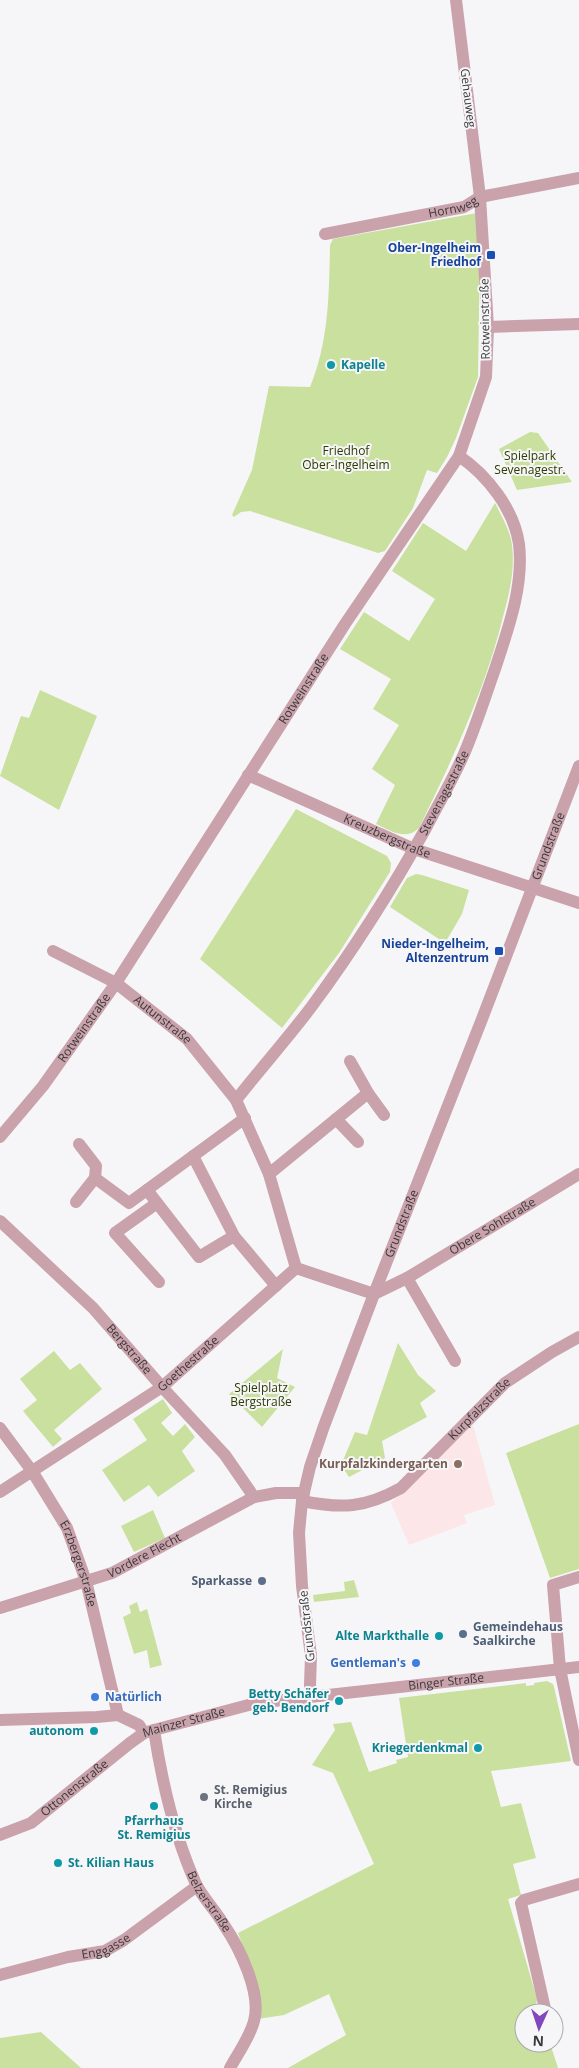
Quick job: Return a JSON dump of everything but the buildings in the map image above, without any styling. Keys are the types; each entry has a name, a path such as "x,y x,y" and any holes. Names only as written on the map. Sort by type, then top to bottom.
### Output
{"street":[{"name":"Gehauweg","path":"456,0 480,197"},
{"name":"Hornweg","path":"325,234 464,207 480,197 579,178"},
{"name":"Rotweinstraße","path":"0,1137 43,1086 116,983 345,624 458,456 486,377 488,327 480,197"},
{"path":"488,327 579,324"},
{"name":"Stevenagestraße","path":"236,1100 316,1000 366,929 414,849 464,755 502,646 518,588 520,566 519,543 504,503 486,481 458,456"},
{"name":"Grundstraße","path":"312,1696 310,1685 311,1656 302,1586 299,1533 303,1497 324,1426 579,766"},
{"name":"Kreuzbergstraße","path":"248,775 414,849 579,903"},
{"name":"Autunstraße","path":"54,951 116,983 187,1039 236,1100 269,1174 296,1268"},
{"path":"350,1061 368,1093 384,1115"},
{"path":"269,1174 368,1093"},
{"path":"95,1178 129,1203 244,1118"},
{"path":"336,1119 358,1142"},
{"path":"76,1202 95,1178 96,1166 79,1144"},
{"path":"193,1156 234,1236 276,1286"},
{"name":"Obere Sohlstraße","path":"374,1294 407,1278 579,1174"},
{"path":"147,1190 199,1257 234,1236"},
{"path":"157,1203 116,1233 159,1282"},
{"name":"Bergstraße","path":"0,1221 93,1308 225,1455 254,1497"},
{"path":"296,1268 374,1294"},
{"name":"Goethestraße","path":"0,1492 162,1387 296,1268"},
{"path":"407,1278 455,1361"},
{"name":"Kurpfalzstraße","path":"303,1497 336,1507 349,1506 383,1498 401,1488 505,1383 552,1352 579,1337"},
{"name":"Erzbergerstraße","path":"0,1428 32,1471 67,1528 86,1581 118,1715"},
{"path":"254,1497 276,1493 303,1497"},
{"name":"Vordere Flecht","path":"0,1608 112,1573 134,1563 254,1497"},
{"path":"579,1577 553,1585 560,1669 579,1760"},
{"name":"Binger Straße","path":"312,1696 579,1667"},
{"name":"Mainzer Straße","path":"118,1715 149,1731 256,1702 312,1696"},
{"path":"0,1720 118,1715"},
{"name":"Ottonenstraße","path":"0,1835 31,1823 149,1731"},
{"name":"Belzerstraße","path":"149,1731 176,1830 197,1886 226,1926 249,1974 254,1992 254,2020 230,2068"},
{"path":"544,2003 521,1903 524,1900 579,1884"},
{"name":"Enggasse","path":"0,1975 68,1957 105,1951 124,1940 197,1886"}],"shaded area":[{"name":"Kurpfalzkindergarten","path":"473,1425 495,1505 464,1515 467,1523 409,1545 391,1503"}],"green space":[{"name":"Friedhof Ober-Ingelheim","path":"477,213 480,249 478,377 456,438 447,457 437,473 427,470 413,508 385,551 378,553 250,511 241,512 234,517 232,515 252,470 269,386 310,387 321,352 327,317 330,245 333,239"},
{"name":"Spielpark Sevenagestr.","path":"530,432 538,433 572,482 517,490 499,449"},
{"path":"495,503 509,534 513,554 510,588 497,641 468,722 419,828 408,834 398,834 376,824 395,785 372,769 399,725 373,709 391,679 340,649 364,612 409,641 435,599 392,571 423,523 466,551"},
{"path":"40,690 97,716 59,810 0,776 21,716 29,718"},
{"path":"296,809 387,856 391,863 390,872 339,953 282,1028 200,959"},
{"path":"416,874 469,890 462,914 445,943 390,907 407,878"},
{"path":"398,1343 418,1375 436,1391 420,1403 427,1417 382,1441 385,1458 349,1477 341,1465 355,1432 367,1435"},
{"name":"Spielplatz Bergstraße","path":"283,1349 277,1378 295,1387 262,1427 229,1394"},
{"path":"54,1351 70,1370 80,1363 102,1389 54,1430 62,1439 53,1447 23,1411 37,1400 20,1379"},
{"path":"163,1399 172,1413 161,1423 173,1436 185,1424 195,1437 182,1451 195,1471 158,1497 149,1485 124,1502 102,1470 147,1440 133,1419"},
{"path":"579,1424 579,1569 550,1578 506,1453"},
{"path":"153,1510 165,1538 134,1552 121,1526"},
{"path":"354,1580 359,1597 314,1602 313,1595 345,1591 344,1582"},
{"path":"137,1602 140,1612 147,1609 162,1665 150,1668 147,1650 134,1654 123,1617 131,1613 129,1606"},
{"path":"547,1681 553,1684 571,1761 491,1771 501,1807 521,1803 536,1858 513,1864 521,1895 508,1899 537,1999 536,2003 514,2003 514,2053 553,2053 558,2068 288,2068 346,2035 329,1994 284,2015 258,2019 256,1982 238,1933 374,1864 333,1773 312,1765 335,1730 333,1724 351,1722 369,1772 397,1763 396,1760 408,1757 399,1698 526,1683 526,1686 534,1685 534,1683"},
{"path":"41,2032 81,2068 0,2068 0,2038"}],"place":[{"name":"Ober-Ingelheim Friedhof","path":"491,255"},
{"name":"Kapelle","path":"331,365"},
{"name":"Nieder-Ingelheim, Altenzentrum","path":"499,951"},
{"name":"Kurpfalzkindergarten","path":"458,1464"},
{"name":"Sparkasse","path":"262,1581"},
{"name":"Gemeindehaus Saalkirche","path":"463,1634"},
{"name":"Alte Markthalle","path":"439,1636"},
{"name":"Gentleman's","path":"416,1663"},
{"name":"Natürlich","path":"95,1697"},
{"name":"Betty Schäfer geb. Bendorf","path":"339,1701"},
{"name":"autonom","path":"94,1731"},
{"name":"Kriegerdenkmal","path":"478,1748"},
{"name":"St. Remigius Kirche","path":"204,1797"},
{"name":"Pfarrhaus St. Remigius","path":"154,1806"},
{"name":"St. Kilian Haus","path":"58,1863"}]}
